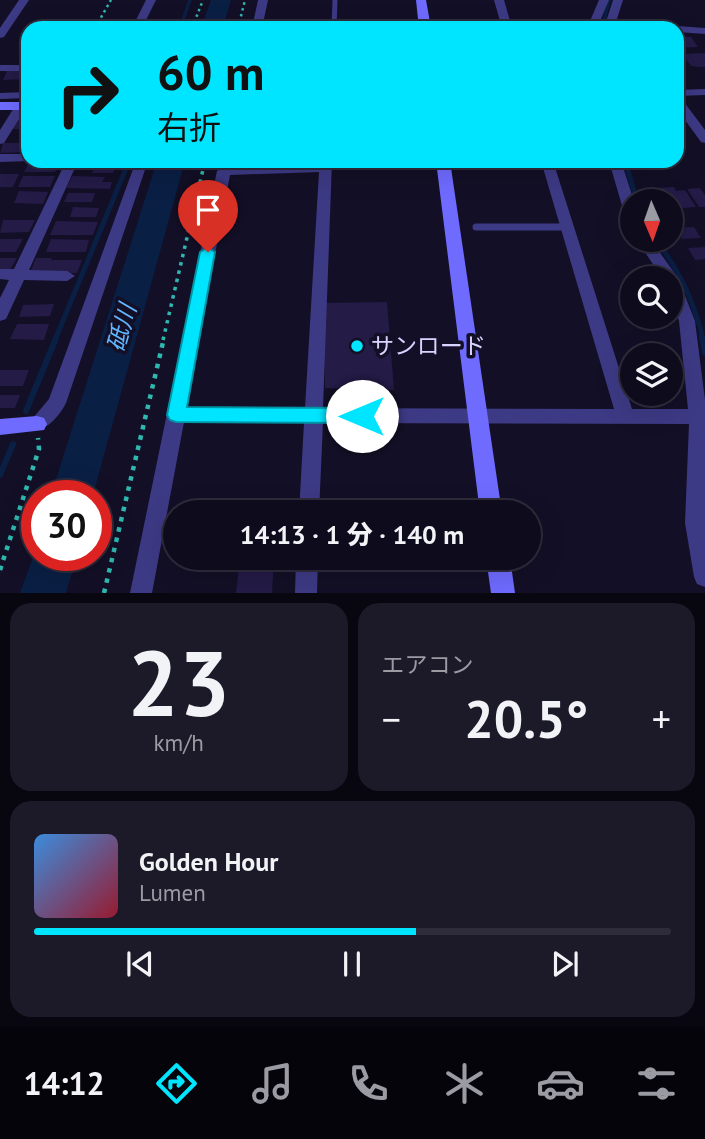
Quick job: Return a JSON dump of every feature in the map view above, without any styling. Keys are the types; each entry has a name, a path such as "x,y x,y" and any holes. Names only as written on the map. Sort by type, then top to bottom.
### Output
{"street":[{"path":"0,35 24,0"},
{"path":"141,21 151,0"},
{"path":"259,21 264,0"},
{"path":"421,0 424,21"},
{"path":"499,0 505,21"},
{"path":"595,21 604,0"},
{"path":"611,21 618,0"},
{"path":"684,30 705,32"},
{"path":"0,68 21,68"},
{"path":"684,93 705,92"},
{"path":"0,96 21,101"},
{"path":"0,106 21,103"},
{"path":"0,141 21,110"},
{"path":"684,110 705,139"},
{"path":"0,158 21,158"},
{"path":"0,315 69,168"},
{"path":"0,427 37,424 57,404 140,168"},
{"path":"145,592 224,170 265,168"},
{"path":"310,500 326,168"},
{"path":"444,168 489,500"},
{"path":"549,168 625,417"},
{"path":"617,168 624,189"},
{"path":"0,274 67,276"},
{"path":"683,311 687,321 698,417 695,523 705,577"},
{"path":"176,415 698,417"},
{"path":"306,593 307,570"},
{"path":"500,570 503,593"}],"lane":[{"path":"334,21 335,0"},
{"path":"476,227 567,227"}],"path":[{"path":"99,21 111,0"},
{"path":"195,21 203,0"},
{"path":"240,21 245,0"},
{"path":"104,593 203,168"},
{"path":"0,570 39,449 37,424"}],"building":[{"path":"684,36 691,37 698,47 684,48"},
{"path":"705,53 705,67 691,66 684,54"},
{"path":"7,71 21,71 21,79 3,80"},
{"path":"19,117 21,117 21,129 12,129"},
{"path":"3,143 21,143 21,152 0,153"},
{"path":"26,168 57,168 55,172 24,172"},
{"path":"94,168 115,168 113,173 92,173"},
{"path":"0,174 19,174 13,187 0,187"},
{"path":"23,176 55,176 50,187 18,187"},
{"path":"72,176 105,177 102,182 112,182 110,189 66,188"},
{"path":"700,188 705,195 705,207 699,207 687,189"},
{"path":"683,190 685,190 696,207 683,208"},
{"path":"19,191 48,192 43,204 14,203"},
{"path":"68,193 95,193 92,202 64,202"},
{"path":"73,207 99,208 96,217 70,217"},
{"path":"3,220 35,220 29,232 0,233"},
{"path":"56,221 98,222 93,235 50,235"},
{"path":"694,227 701,238 683,239 683,228"},
{"path":"0,239 23,239 16,252 0,252"},
{"path":"51,239 89,240 86,252 46,252"},
{"path":"705,247 705,259 695,260 688,248"},
{"path":"0,258 17,258 10,270 0,270"},
{"path":"36,258 82,260 77,273 41,273 31,270"},
{"name":"サンロード","path":"387,302 394,390 325,388 324,303"},
{"path":"54,304 50,316 19,317 23,305"},
{"path":"17,324 49,324 44,340 10,339"},
{"path":"0,370 29,370 23,386 0,386"},
{"path":"0,395 20,395 15,408 0,408"},
{"path":"239,570 273,570 272,593 236,593"}],"waterway":[{"path":"182,21 190,0"},
{"name":"砥川","path":"214,21 221,0"},
{"path":"604,21 609,0"},
{"path":"55,340 126,168"},
{"name":"砥川","path":"76,480 169,168"},
{"path":"627,168 633,189"},
{"path":"664,252 685,287 703,340"},
{"path":"26,411 56,338"},
{"path":"702,338 705,353"},
{"path":"0,475 13,444"},
{"name":"砥川","path":"43,593 50,571"}],"place":[{"name":"サンロード","path":"357,346"}],"route":[{"path":"208,252 176,415 362,416"}]}
